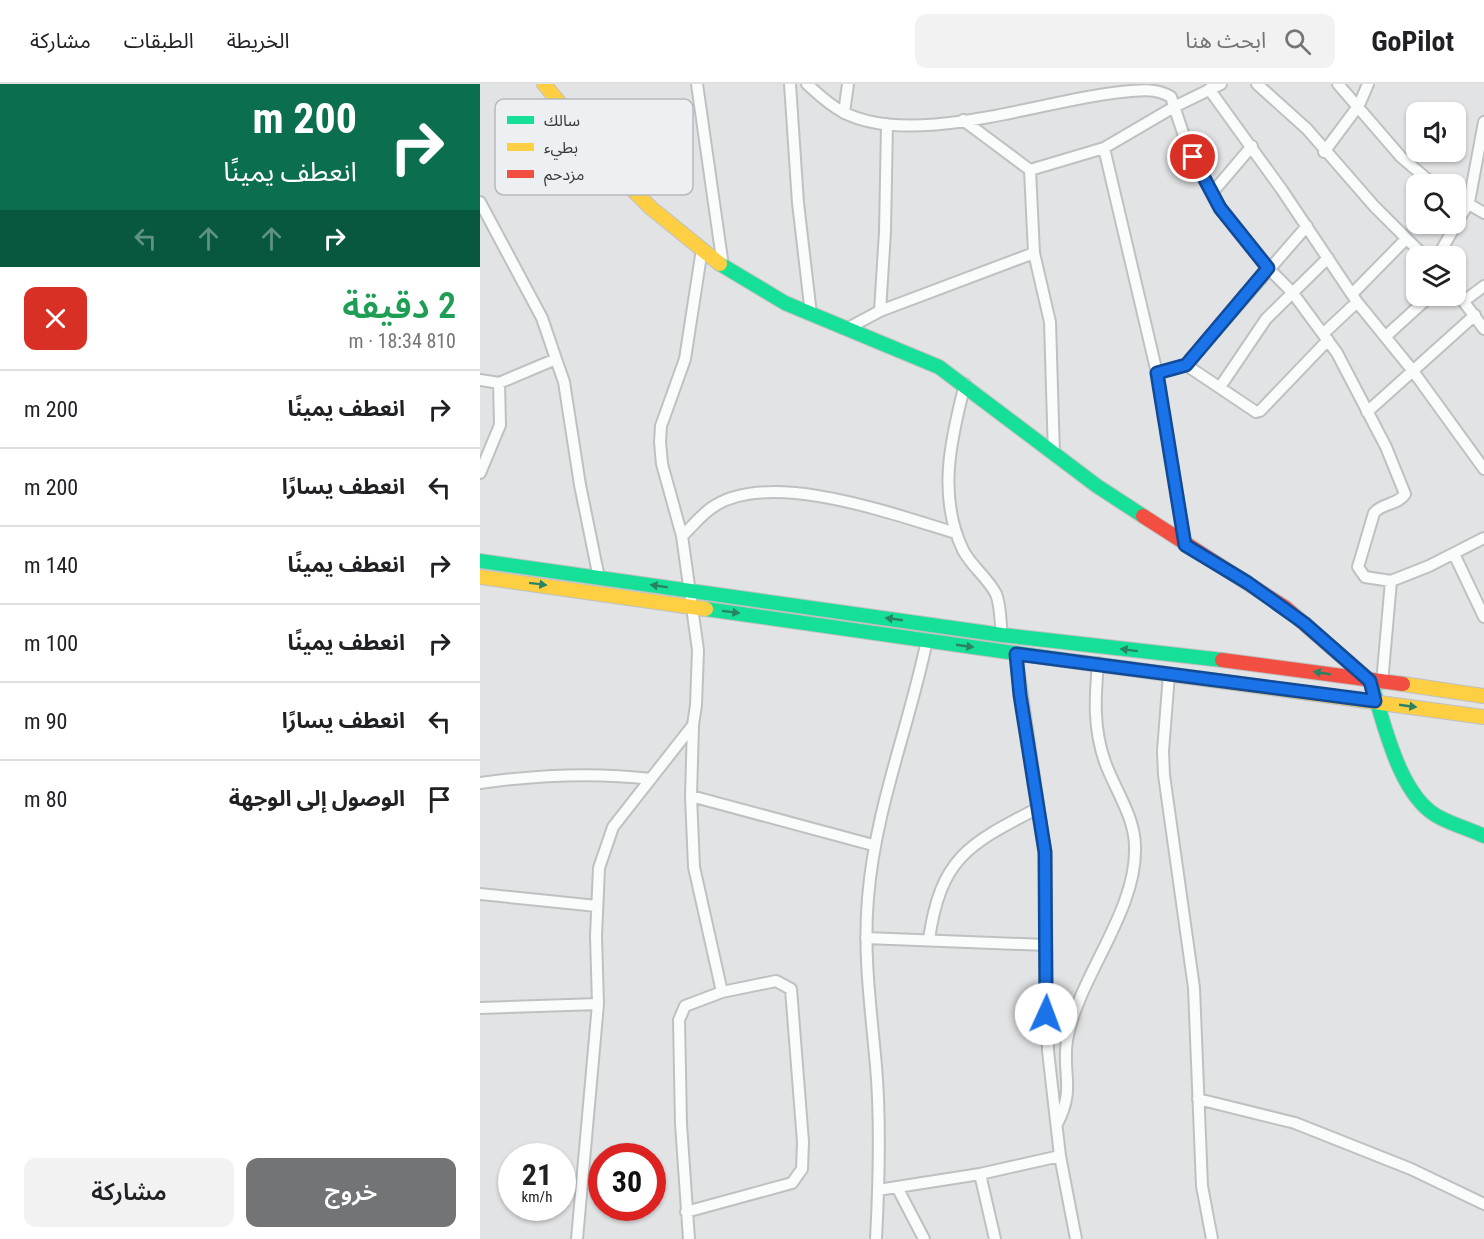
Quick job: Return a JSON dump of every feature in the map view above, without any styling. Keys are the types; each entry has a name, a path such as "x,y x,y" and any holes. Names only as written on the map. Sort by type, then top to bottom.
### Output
{"street":[{"path":"544,84 556,99"},
{"path":"697,84 723,266"},
{"path":"790,84 810,314"},
{"path":"807,84 844,113 866,121 911,125 963,120 1134,87 1164,92 1171,97 1187,145 1212,193 1232,224 1268,268 1292,292 1326,336 1386,447 1405,494 1400,500 1378,508 1374,513 1358,567 1365,577 1390,581 1454,554 1484,538"},
{"path":"844,113 848,84"},
{"path":"1030,170 1104,148 1174,107 1221,84"},
{"path":"1257,84 1288,109 1324,152 1412,246"},
{"path":"1338,84 1359,105 1401,157 1421,174"},
{"path":"1324,152 1359,105 1368,84"},
{"path":"1209,89 1252,146 1355,298 1413,371 1484,469"},
{"path":"963,120 1030,170"},
{"path":"1444,246 1469,202 1484,122"},
{"path":"880,311 885,232 887,123"},
{"path":"1212,193 1252,146"},
{"path":"1104,148 1157,373 1185,545"},
{"path":"1030,170 1034,253 1050,322 1054,455"},
{"path":"638,195 723,266 785,303 850,327 929,362 965,384 1054,455 1185,545 1286,608 1376,682"},
{"path":"1466,201 1484,213"},
{"path":"480,202 542,318 564,382 580,485 599,578"},
{"path":"1157,373 1186,365 1268,268 1307,226"},
{"path":"1186,365 1220,387 1250,411 1260,411 1326,336 1405,240"},
{"path":"702,249 685,359 661,426 660,442 662,464 682,537 698,650 691,796 698,891 722,992"},
{"path":"850,327 880,311 1034,253"},
{"path":"1220,387 1266,319 1328,258"},
{"path":"1466,300 1484,286"},
{"path":"1466,304 1484,329"},
{"path":"1386,336 1420,306"},
{"path":"1367,412 1474,315"},
{"path":"480,380 499,383 556,358"},
{"path":"480,473 500,425 499,383"},
{"path":"965,384 948,456 950,502 956,533 970,562 995,592 1002,635"},
{"path":"682,537 715,506 743,495 765,492 837,499 956,533"},
{"path":"1454,554 1484,617"},
{"path":"480,561 1002,635 1290,668 1484,696"},
{"path":"480,577 586,590 1016,654 1101,663 1484,717"},
{"path":"1390,581 1375,701 1394,756 1409,786 1435,815 1484,836"},
{"path":"876,1239 878,1110 868,1006 866,938 873,845 915,698 927,640"},
{"path":"1056,1124 1068,1096 1068,1035 1084,990 1124,901 1134,867 1135,846 1131,822 1105,763 1096,731 1094,712 1101,663 1106,647"},
{"path":"1016,654 1046,861 1046,1014 1060,1156 1076,1239"},
{"path":"1169,674 1163,751 1164,775 1194,988 1202,1186 1212,1239"},
{"path":"577,1239 598,1004 599,868 613,827 693,725"},
{"path":"480,783 559,775 599,774 651,779"},
{"path":"691,796 873,845"},
{"path":"929,939 938,891 965,853 989,833 1038,808"},
{"path":"480,894 597,906"},
{"path":"866,938 1046,945"},
{"path":"686,1212 792,1183 802,1169 802,1130 790,989 776,981 722,992 685,1006 679,1020 686,1212 688,1239"},
{"path":"480,1008 598,1004"},
{"path":"1198,1099 1295,1123 1411,1169 1484,1204"},
{"path":"878,1190 898,1189 980,1174 1060,1156"},
{"path":"980,1174 995,1239"},
{"path":"898,1189 924,1239"}],"traffic: fast":[{"path":"720,264 785,303 939,367 1097,486 1143,516"},
{"path":"480,561 1002,635 1222,660"},
{"path":"706,609 1064,660"},
{"path":"1373,689 1396,759 1413,793 1437,816 1484,836"}],"traffic: slow":[{"path":"544,84 556,99"},
{"path":"638,195 720,264"},
{"path":"480,577 706,609"},
{"path":"1064,660 1484,717"},
{"path":"1403,684 1484,696"}],"traffic: jam":[{"path":"1143,516 1286,608 1370,681 1373,689"},
{"path":"1222,660 1403,684"}],"route":[{"path":"1046,1014 1047,879 1045,852 1020,695 1016,654 1375,701 1370,681 1286,608 1185,545 1157,373 1186,365 1268,268 1220,208 1193,157"}]}
